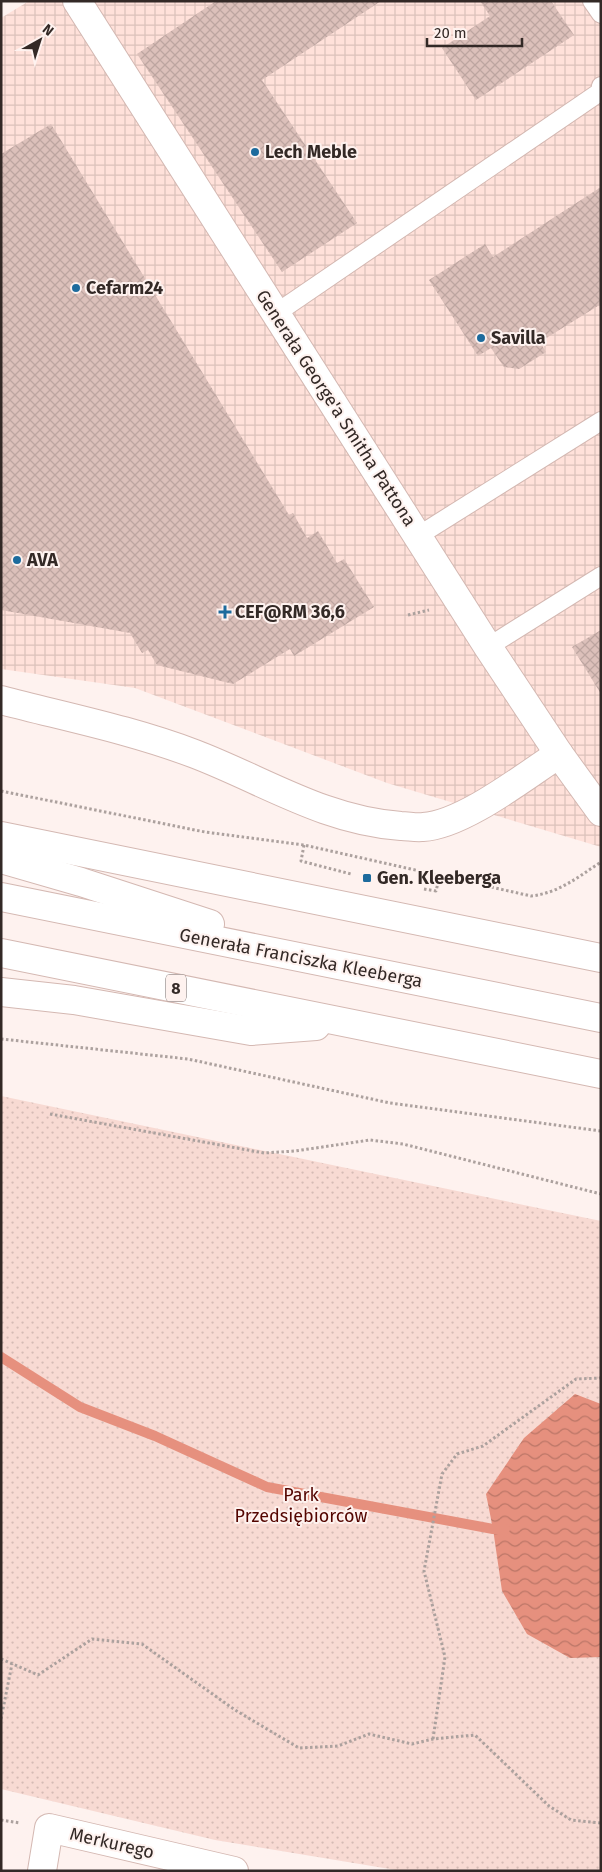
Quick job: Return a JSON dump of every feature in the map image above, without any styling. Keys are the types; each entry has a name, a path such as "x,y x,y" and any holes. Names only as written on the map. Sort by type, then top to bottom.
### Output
{"main road":[{"name":"Generała George'a Smitha Pattona","path":"76,1 488,646 559,754 601,812"},
{"path":"1,700 158,740 196,754 322,810 357,820 389,825 424,827 453,820 490,799 559,754"},
{"path":"1,836 601,958"},
{"path":"1,859 81,882 340,966"},
{"name":"Generała Franciszka Kleeberga","path":"1,897 601,1018"},
{"name":"8","path":"1,954 601,1074"},
{"path":"1,992 74,1000 251,1031 350,1023"},
{"name":"Merkurego","path":"42,1871 49,1828 234,1871"}],"lane":[{"path":"592,1 601,14"},
{"path":"275,314 600,90"},
{"path":"418,536 601,421"},
{"path":"488,646 601,576"}],"path":[{"path":"408,615 424,612"},
{"path":"1,790 205,832 304,845 531,896 546,894 561,888 601,862"},
{"path":"304,845 301,861 358,876"},
{"path":"419,888 436,891 440,875"},
{"path":"1,1039 188,1059 390,1102 601,1131"},
{"path":"50,1114 264,1153 295,1151 370,1140 403,1144 601,1194"},
{"path":"433,1739 445,1657 424,1571 442,1474 457,1454 483,1446 576,1379 601,1378"},
{"path":"1,1659 38,1675 92,1639 142,1644 235,1710 299,1748 338,1746 369,1734 412,1744 433,1739 475,1735 548,1806 571,1820 601,1823"},
{"path":"1,1719 12,1664"}],"shaded area":[{"path":"29,1 601,1 601,847 387,783 135,688 1,669 1,18"}],"green space":[{"name":"Park Przedsiębiorców","path":"1,1096 601,1221 601,1871 402,1871 215,1840 1,1789"}],"water":[{"path":"575,1394 601,1404 601,1657 570,1658 527,1634 502,1591 486,1494 524,1438"}],"building":[{"name":"Lech Meble","path":"216,1 381,1 262,80 357,223 282,272 137,54"},
{"path":"480,1 551,1 574,35 476,100 442,48 490,16"},
{"name":"Cefarm24","path":"51,124 289,515 293,513 307,538 318,531 337,563 344,559 374,607 294,656 290,649 233,684 157,665 148,650 142,653 130,633 1,610 1,154"},
{"path":"601,187 601,304 540,342 546,352 519,369 504,367 491,348 478,356 429,280 485,244 493,257"},
{"path":"601,630 601,694 572,647"}],"waterway":[{"path":"1,1357 80,1407 155,1436 267,1487 493,1529 505,1529"}],"place":[{"name":"Lech Meble","path":"255,152"},
{"name":"Cefarm24","path":"76,288"},
{"name":"Savilla","path":"481,338"},
{"name":"AVA","path":"17,560"},
{"name":"CEF@RM 36,6","path":"225,612"},
{"name":"Gen. Kleeberga","path":"367,878"}]}
